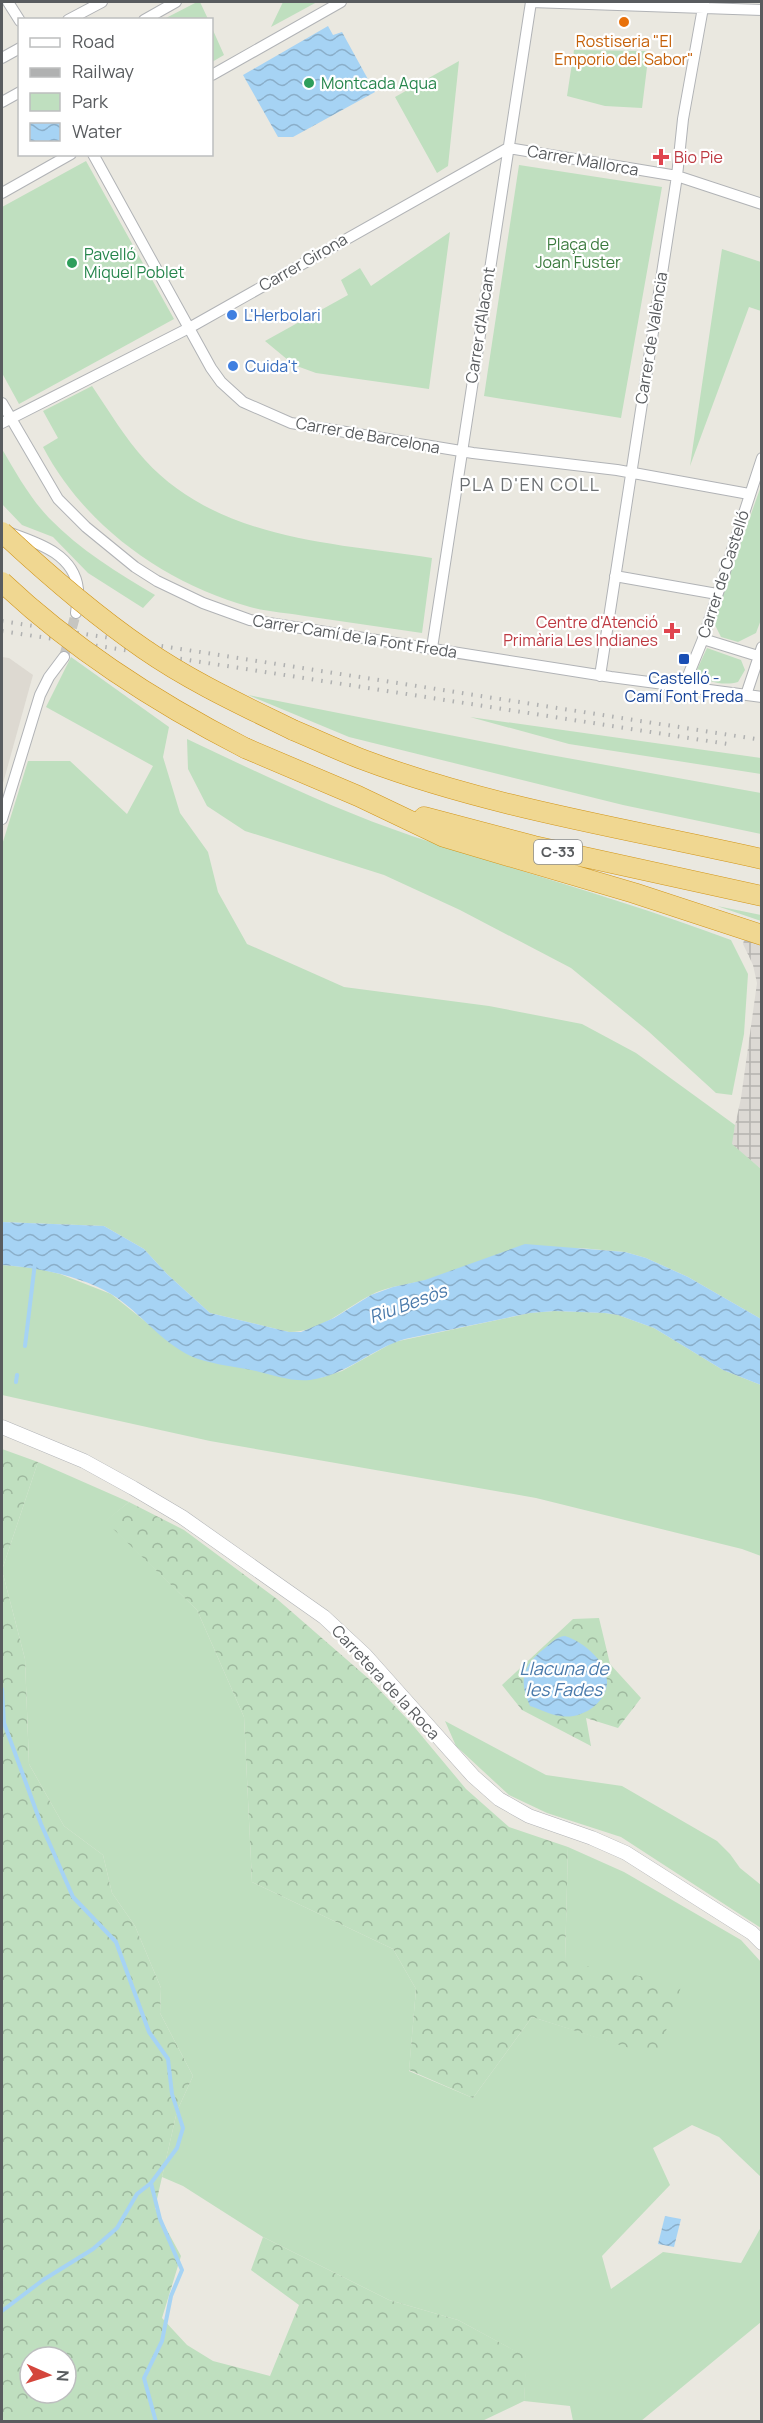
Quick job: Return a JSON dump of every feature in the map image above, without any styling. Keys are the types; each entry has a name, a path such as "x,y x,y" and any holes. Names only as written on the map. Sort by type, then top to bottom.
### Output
{"highway":[{"name":"C-33","path":"2,531 70,593 145,650 213,691 293,730 364,760 435,783 533,809 762,859"},
{"name":"C-33","path":"2,582 47,622 128,682 193,722 245,748 358,796 436,821 534,846 762,896"},
{"path":"358,796 444,837 644,896 762,935"}],"street":[{"path":"8,2 18,18"},
{"path":"72,18 102,2"},
{"path":"148,18 176,2"},
{"path":"213,74 341,2"},
{"path":"531,2 704,5 762,10"},
{"name":"Carrer d'Alacant","path":"432,648 531,2"},
{"name":"Carrer de València","path":"600,676 677,176 683,119 704,5"},
{"path":"2,58 18,49"},
{"path":"2,102 18,93"},
{"name":"Carrer Mallorca","path":"508,148 677,176 762,204"},
{"name":"Carrer Girona","path":"6,421 189,328 508,148"},
{"path":"2,193 67,156"},
{"name":"Carrer de Barcelona","path":"94,156 221,382 243,402 291,423 329,430 462,451 630,472 749,494"},
{"name":"Carrer Camí de la Font Freda","path":"2,403 6,421 58,499 135,567 157,581 203,603 250,620 600,676 762,697"},
{"name":"Carrer de Castelló","path":"683,688 704,639 762,458"},
{"path":"2,531 48,547 70,568 78,588 76,613"},
{"path":"615,576 717,594"},
{"path":"704,639 760,651 746,695"},
{"path":"2,819 40,695 49,677 64,657"},
{"name":"Carretera de la Roca","path":"2,1427 84,1461 133,1488 182,1517 324,1617 365,1655 473,1776 499,1799 529,1816 592,1838 626,1853 752,1933 762,1943"}],"shaded area":[{"path":"2,657 9,658 33,675 2,787"},
{"path":"748,924 761,929 761,1169 731,1144 741,1098 757,983 753,965 743,944"}],"green space":[{"path":"200,2 208,18 166,18"},
{"path":"283,2 317,2 271,27"},
{"path":"213,30 224,55 213,61"},
{"path":"574,50 649,51 642,108 605,106 567,96"},
{"path":"459,61 448,166 437,173 395,97"},
{"name":"Pavelló Miquel Poblet","path":"86,161 174,319 19,404 2,373 2,207"},
{"name":"Plaça de Joan Fuster","path":"519,165 662,187 621,418 484,396"},
{"path":"450,232 429,389 316,373 294,365 265,341 348,295 341,280 360,268 371,286"},
{"path":"722,249 761,262 761,311 749,307 690,466"},
{"path":"92,386 124,434 145,460 174,487 207,507 242,522 279,533 356,548 432,558 422,633 250,607 218,597 188,583 158,567 130,548 81,502 60,476 43,447 58,438 43,411"},
{"path":"2,449 36,502 61,530 100,560 155,595 143,608 88,573 53,537 22,525 2,504"},
{"path":"761,486 762,617 756,633 738,642 721,637 713,621"},
{"path":"707,648 741,660 745,670 738,682 716,683 695,674"},
{"path":"71,657 169,727 163,757 180,813 208,852 218,892 247,944 344,987 489,1006 582,1024 636,1053 735,1125 732,1144 761,1169 761,1319 688,1277 646,1258 625,1252 580,1248 379,1291 322,1324 301,1331 289,1332 210,1313 167,1274 144,1249 104,1226 2,1222 2,845 28,761 70,761 127,814 153,766 46,707"},
{"path":"248,695 545,754 761,793 761,834 623,805 349,737"},
{"path":"470,717 761,758 761,774 569,744"},
{"path":"187,739 298,791 383,826 652,912 731,940 748,974 744,1034 732,1095 716,1093 648,1031 571,968 460,910 384,875 245,831 207,806 188,769"},
{"path":"717,906 761,915 761,921"},
{"path":"2,1265 35,1268 60,1274 111,1294 176,1346 320,1378 342,1371 394,1342 530,1313 555,1311 605,1313 618,1315 654,1328 723,1370 761,1385 761,1556 742,1549 536,1498 210,1441 2,1395"},
{"path":"2,1449 38,1462 2,1570"},
{"path":"38,1462 129,1502 106,1521 197,1610 244,1717 252,1882 393,1949 416,1989 409,2071 473,2098 532,2017 657,2056 565,1962 568,1847 624,1872 741,1940 761,1962 761,2177 719,2137 692,2125 653,2148 670,2185 602,2256 611,2289 663,2252 741,2263 761,2227 761,2322 641,2421 573,2421 570,2406 524,2401 526,2357 458,2320 389,2300 263,2237 183,2186 162,2177 177,2111 193,2076 160,2013 161,1988 135,1926 112,1893 103,1855 64,1826 29,1764 25,1659 2,1570"},
{"path":"129,1502 184,1530 277,1599 369,1679 411,1723 466,1789 509,1827 568,1847 565,1962 682,1984 657,2057 532,2017 473,2098 409,2070 416,1989 393,1949 252,1882 244,1717 197,1610 105,1521"},
{"path":"2,1570 25,1659 29,1764 64,1826 103,1855 112,1893 135,1926 161,1988 160,2013 193,2076 177,2111 155,2208 181,2256 162,2318 187,2345 213,2361 270,2376 299,2305 251,2270 263,2237 389,2300 458,2320 527,2357 524,2401 480,2422 2,2421"},
{"path":"599,1618 610,1664 641,1698 618,1728 586,1718 591,1746 522,1710 502,1685 573,1619"},
{"path":"445,1721 546,1775 622,1786 717,1841 740,1868 761,1885 761,1928 621,1837 547,1813 509,1795 456,1746"}],"water":[{"name":"Montcada Aqua","path":"328,26 333,35 342,32 375,92 293,137 278,137 243,75"},
{"name":"Riu Besòs","path":"2,1222 104,1226 144,1249 167,1274 210,1313 289,1332 301,1332 334,1318 371,1295 393,1287 425,1280 525,1244 625,1252 646,1258 688,1277 761,1319 761,1385 723,1370 654,1328 618,1315 605,1313 555,1311 530,1313 405,1339 336,1373 310,1380 289,1379 212,1363 186,1354 163,1338 122,1301 99,1288 58,1273 2,1265"},
{"name":"Llacuna de les Fades","path":"565,1636 586,1647 598,1659 606,1673 607,1681 606,1689 598,1703 584,1712 568,1717 530,1706 524,1688 527,1667 554,1640"},
{"path":"665,2216 681,2219 674,2247 658,2244"}],"waterway":[{"path":"25,1346 35,1263"},
{"path":"16,1382 17,1375"},
{"path":"2,1689 4,1723 41,1824 73,1897 116,1942 149,2032 168,2059 172,2094 183,2128 177,2148 151,2183 160,2219 182,2270 171,2296 162,2341 144,2378 156,2422"},
{"path":"2,2311 43,2280 93,2249 117,2228 137,2194 151,2183"}],"tunnel":[{"path":"64,657 76,613"}],"railway":[{"path":"2,621 762,740"},
{"path":"2,631 734,745"}],"place":[{"name":"Rostiseria \"El Emporio del Sabor\"","path":"624,22"},
{"name":"Montcada Aqua","path":"309,83"},
{"name":"Bio Pie","path":"661,157"},
{"name":"Pavelló Miquel Poblet","path":"72,263"},
{"name":"L'Herbolari","path":"232,315"},
{"name":"Cuida't","path":"233,366"},
{"name":"Centre d'Atenció Primària Les Indianes","path":"672,631"},
{"name":"Castelló - Camí Font Freda","path":"684,659"}],"district":[{"name":"PLA D'EN COLL","path":"530,485"}]}
